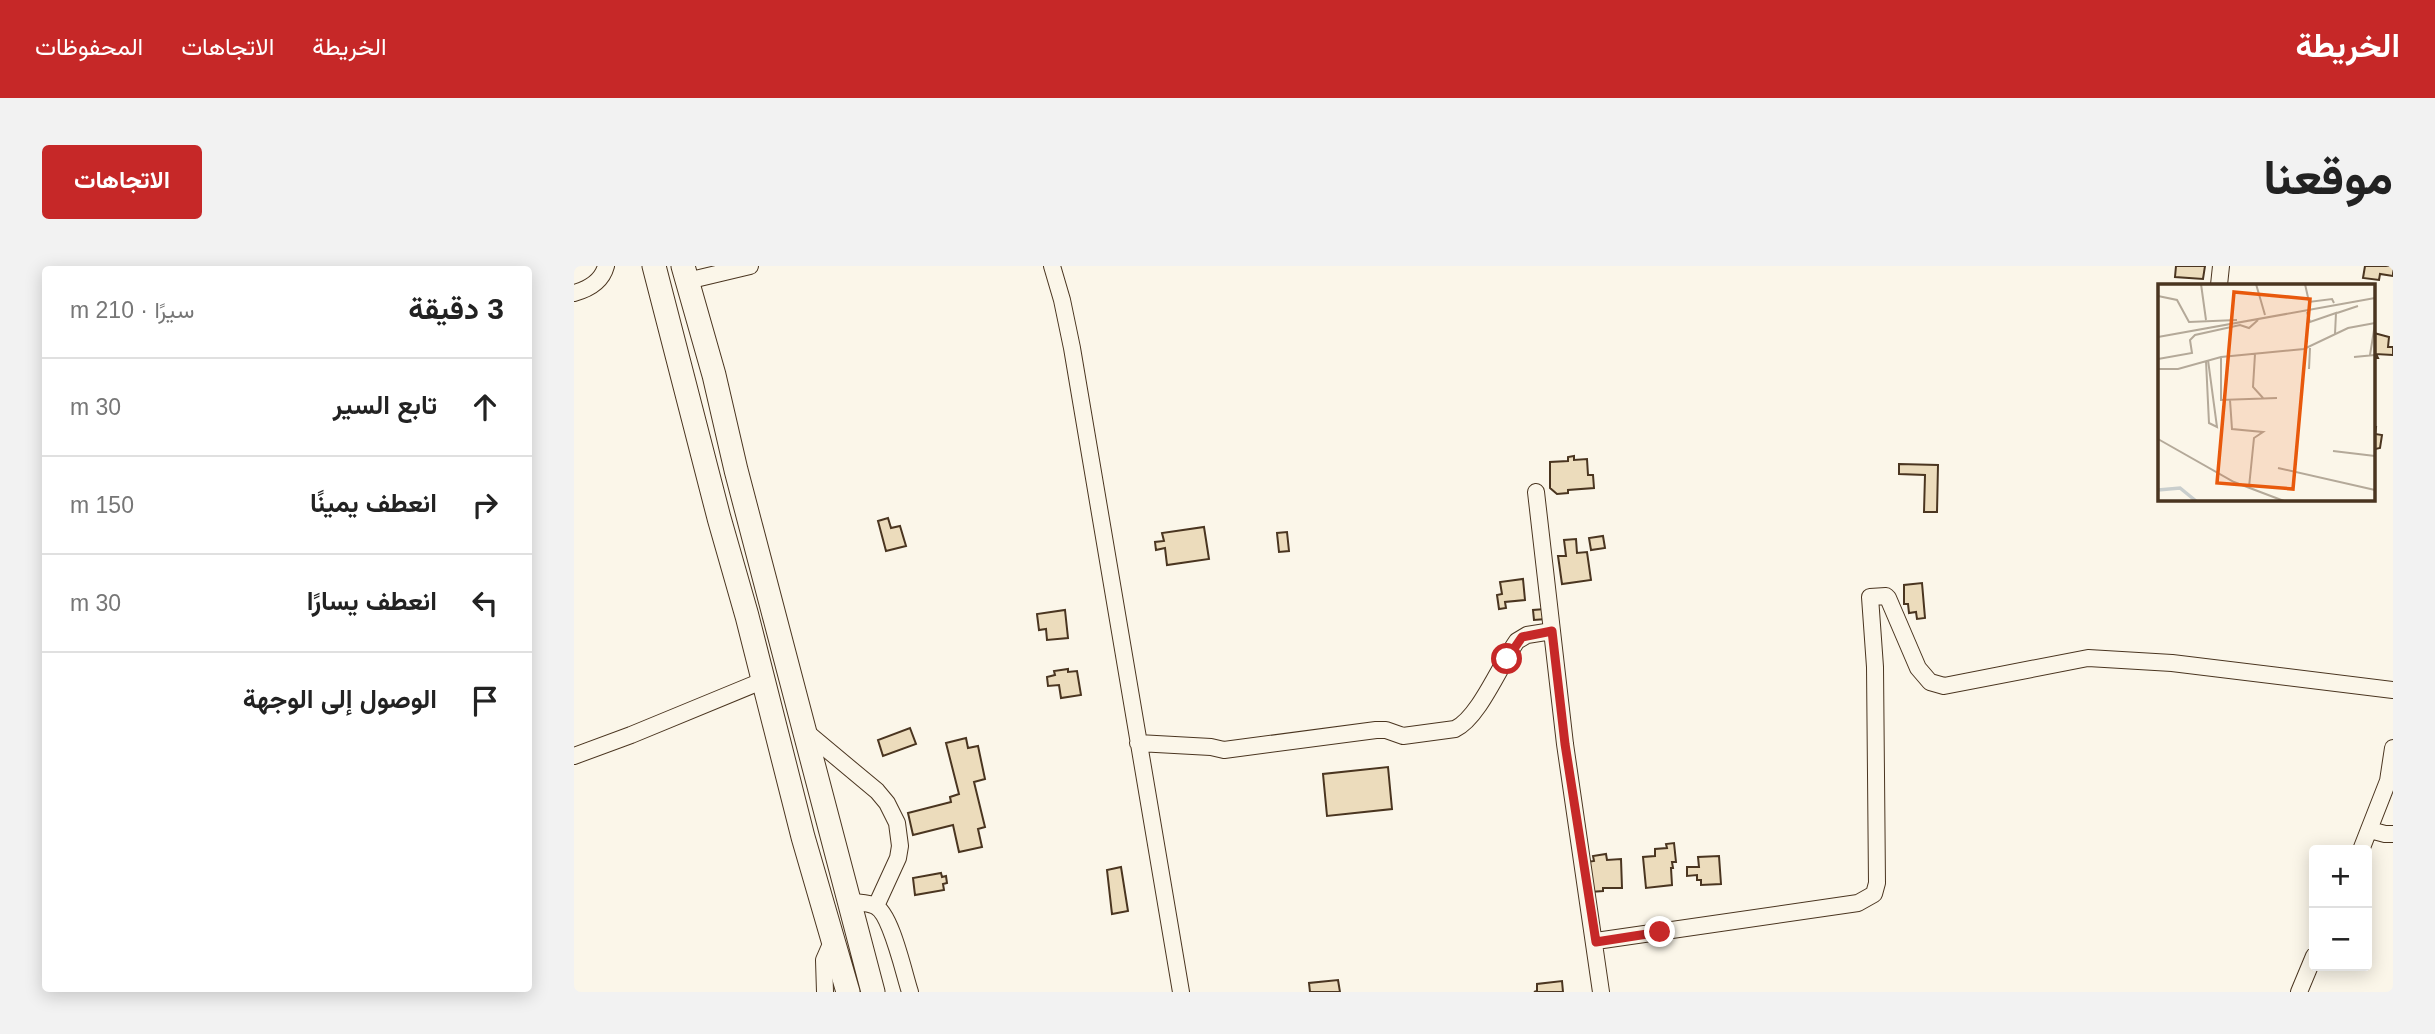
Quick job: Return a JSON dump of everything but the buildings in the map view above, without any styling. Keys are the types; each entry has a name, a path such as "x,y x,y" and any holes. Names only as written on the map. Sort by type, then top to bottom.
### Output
{"highway":[{"path":"654,266 803,837 848,992"},
{"path":"685,274 714,375 736,470 873,992"}],"street":[{"path":"574,293 603,276 606,266"},
{"path":"685,274 750,266"},
{"path":"1052,266 1072,348 1181,992"},
{"path":"2219,284 2221,266"},
{"path":"1536,492 1565,744 1596,942 1601,992"},
{"path":"1596,942 1858,902 1874,894 1877,883 1875,679 1870,597 1888,598 1918,668 1934,684 1949,685 2088,659 2172,663 2393,690"},
{"path":"1138,743 1224,750 1376,730 1386,730 1403,736 1449,731 1461,726 1476,708 1517,641 1527,635 1552,631"},
{"path":"574,756 762,681"},
{"path":"804,731 877,790 897,823 900,846 898,858 876,906"},
{"path":"2363,845 2390,781 2393,747"},
{"path":"2370,830 2393,834"},
{"path":"848,901 876,906 886,918 910,992"},
{"path":"825,992 824,960 834,937"},
{"path":"2299,992 2309,968"}],"route":[{"path":"1507,659 1522,637 1552,631 1565,744 1596,942 1660,932"}]}
